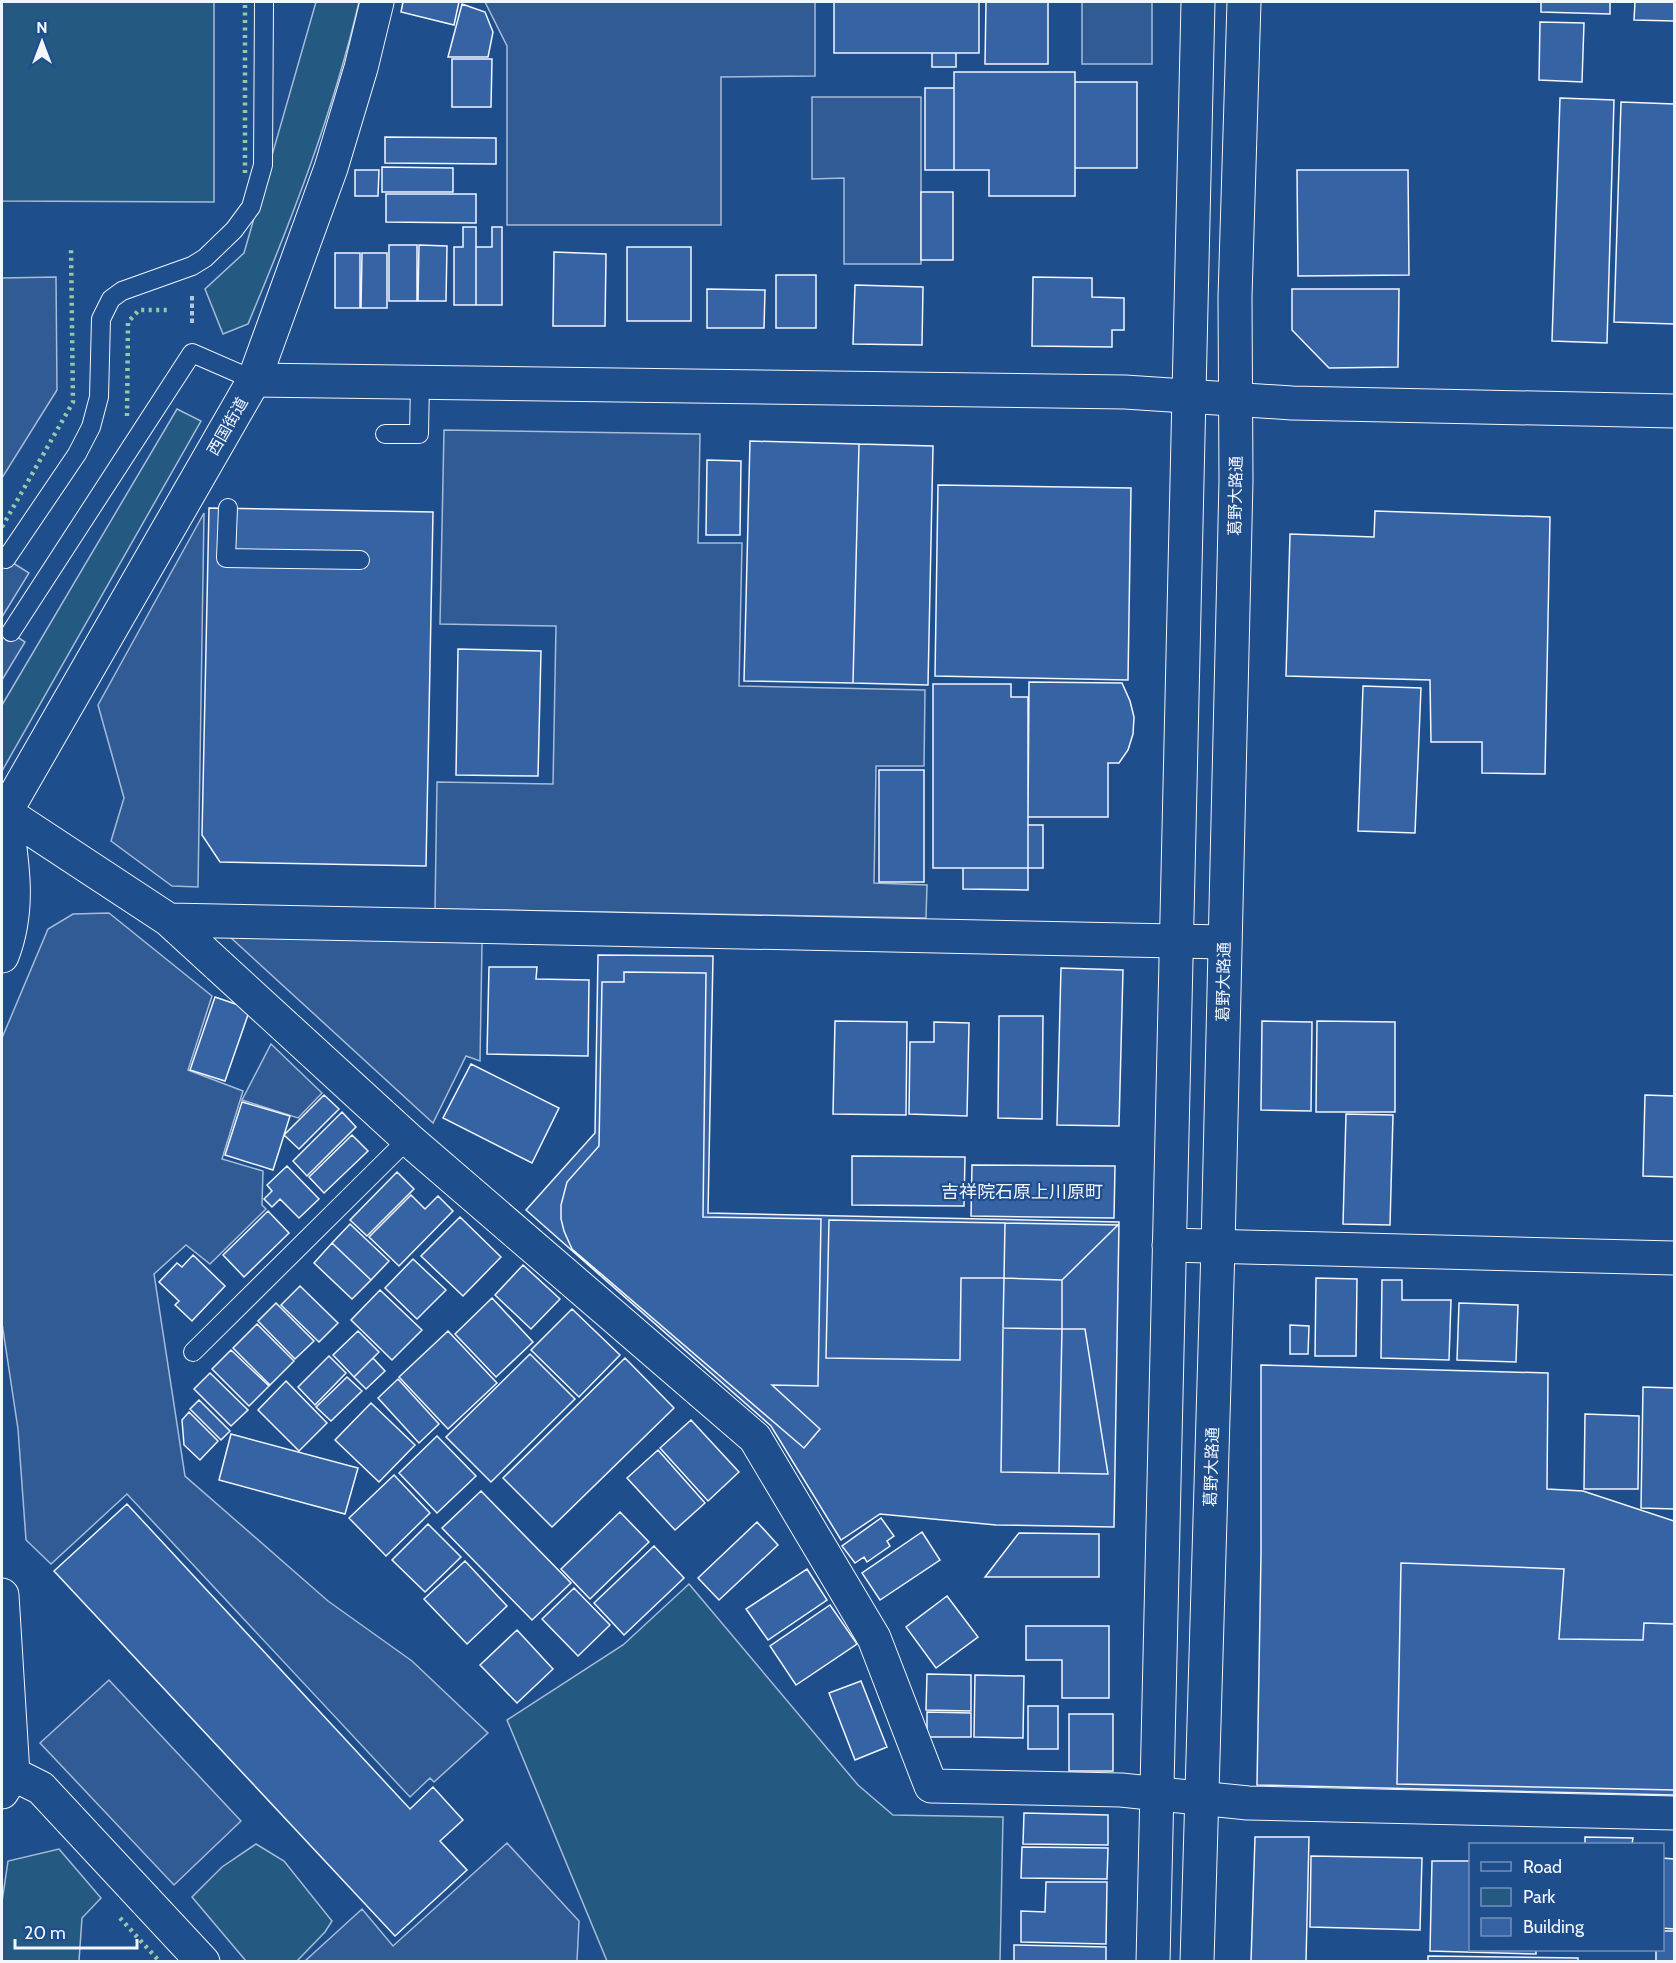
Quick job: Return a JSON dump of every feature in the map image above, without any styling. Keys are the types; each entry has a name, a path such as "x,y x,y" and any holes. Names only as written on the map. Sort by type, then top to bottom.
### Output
{"main road":[{"name":"西国街道","path":"3,815 254,380 331,168 361,68 377,2"},
{"path":"1153,1962 1198,2"},
{"name":"葛野大路通","path":"1197,1962 1218,1247 1236,482 1235,297 1244,2"},
{"path":"254,380 1125,392 1292,403 1674,411"},
{"path":"3,815 169,920 408,1139 755,1438 874,1638 931,1786 1121,1790 1248,1803 1674,1813"},
{"path":"2,956 12,922 15,895 14,875 3,815"},
{"path":"169,920 1224,942"},
{"path":"1169,1245 1674,1258"},
{"path":"2,1595 7,1783 41,1788 203,1962"}],"lane":[{"path":"6,559 77,454 91,427 99,396 101,319 111,299 122,291 192,266 205,258 234,230 251,207 262,165 264,2"},
{"path":"11,632 192,353 254,380"},
{"path":"385,434 419,434 420,382"},
{"path":"228,508 226,558 360,560"},
{"path":"193,1352 408,1139"}],"green space":[{"path":"2,2 214,2 214,202 2,201"},
{"path":"316,2 359,2 324,125 296,205 264,285 248,324 223,334 205,289 244,253"},
{"path":"177,409 201,421 2,771 2,705"},
{"path":"689,1584 858,1785 893,1815 1003,1817 1000,1961 607,1961 507,1720 623,1645"},
{"path":"256,1844 284,1861 332,1921 325,1932 297,1961 246,1961 192,1897 222,1867"},
{"path":"59,1849 101,1898 82,1918 79,1961 2,1961 2,1902 8,1861"}],"shaded area":[{"path":"485,2 815,2 815,76 721,77 721,225 507,225 507,46"},
{"path":"1082,2 1152,2 1152,64 1082,64"},
{"path":"812,97 921,97 921,264 844,264 844,178 812,179"},
{"path":"56,277 57,390 2,478 2,278"},
{"path":"444,430 700,434 698,543 742,543 739,686 925,690 924,766 876,766 874,883 927,885 926,918 435,909 437,782 553,784 556,626 440,624"},
{"path":"204,513 198,887 172,886 111,841 124,798 98,705"},
{"path":"2,556 29,573 2,617"},
{"path":"2,627 25,642 2,680"},
{"path":"109,913 212,996 188,1070 243,1091 222,1159 263,1171 262,1205 266,1209 210,1264 186,1245 154,1274 185,1476 328,1601 412,1661 488,1733 434,1782 430,1778 410,1797 127,1494 51,1564 26,1540 18,1429 2,1323 2,1038 48,929 73,914"},
{"path":"229,936 482,943 480,1061 466,1056 433,1123"},
{"path":"271,1044 322,1093 298,1118 242,1100"},
{"path":"109,1680 241,1821 174,1885 40,1743"},
{"path":"507,1843 579,1921 577,1961 305,1961 362,1909 393,1946"}],"building":[{"path":"403,2 459,2 454,25 401,12"},
{"path":"834,2 979,2 979,53 834,53"},
{"path":"986,2 1048,2 1048,64 985,64"},
{"path":"1541,2 1610,2 1610,14 1541,12"},
{"path":"1635,2 1674,2 1674,21 1634,20"},
{"path":"462,4 485,12 493,32 488,57 448,57"},
{"path":"1540,22 1584,23 1582,82 1539,80"},
{"path":"932,53 956,53 956,67 932,67"},
{"path":"452,59 492,59 491,107 452,107"},
{"path":"954,72 1075,72 1075,196 989,196 989,170 954,170"},
{"path":"1075,82 1137,82 1137,168 1075,168"},
{"path":"925,88 954,88 954,170 925,170"},
{"path":"1560,98 1614,100 1607,343 1552,341"},
{"path":"1621,102 1674,104 1674,324 1614,322"},
{"path":"385,137 496,138 496,164 385,163"},
{"path":"382,167 453,168 453,192 382,192"},
{"path":"355,170 379,170 378,196 355,196"},
{"path":"1297,170 1408,170 1409,275 1298,276"},
{"path":"921,192 953,192 953,260 921,260"},
{"path":"386,194 476,194 476,223 386,222"},
{"path":"463,227 476,227 476,305 454,305 454,247 463,247"},
{"path":"492,227 502,227 502,305 476,305 476,247 492,247"},
{"path":"389,245 417,245 417,301 389,301"},
{"path":"419,245 447,246 446,301 418,301"},
{"path":"627,247 691,247 691,321 627,321"},
{"path":"554,252 606,254 605,326 553,326"},
{"path":"335,253 360,253 360,308 335,308"},
{"path":"362,253 387,253 387,308 361,308"},
{"path":"776,275 816,275 816,328 776,328"},
{"path":"1033,277 1092,278 1092,297 1124,298 1124,330 1112,330 1112,347 1032,346"},
{"path":"855,285 923,287 922,345 853,344"},
{"path":"707,289 765,290 764,328 707,328"},
{"path":"1292,289 1399,289 1398,367 1329,368 1292,330"},
{"path":"750,441 859,444 853,683 744,681"},
{"path":"859,444 933,446 928,685 853,683"},
{"path":"707,460 741,461 740,535 706,535"},
{"path":"938,485 1131,488 1128,680 935,676"},
{"path":"209,508 433,512 426,866 220,862 202,835"},
{"path":"1375,511 1550,517 1545,774 1482,773 1482,742 1431,742 1430,680 1286,676 1290,534 1374,537"},
{"path":"458,649 541,651 538,776 456,775"},
{"path":"1029,682 1122,683 1134,717 1133,734 1128,750 1119,763 1108,763 1108,817 1028,817"},
{"path":"933,684 1011,684 1011,697 1028,697 1028,868 933,868"},
{"path":"1363,686 1421,688 1415,833 1358,831"},
{"path":"879,770 924,770 924,882 879,882"},
{"path":"1028,825 1043,825 1043,868 1028,868"},
{"path":"963,868 1028,868 1028,890 963,889"},
{"path":"598,955 713,956 708,1213 1119,1222 1114,1527 996,1525 880,1514 841,1540 771,1426 526,1210 595,1133"},
{"path":"489,967 537,967 536,979 589,980 588,1056 487,1054"},
{"path":"1061,968 1123,970 1119,1126 1057,1125"},
{"path":"624,972 706,973 703,1217 821,1219 818,1386 772,1385 820,1429 804,1448 572,1249 564,1231 561,1205 567,1182 599,1146 602,982 624,982"},
{"path":"215,997 250,1009 225,1081 190,1070"},
{"path":"999,1016 1043,1016 1042,1119 998,1118"},
{"path":"835,1021 907,1022 906,1115 833,1114"},
{"path":"1262,1021 1312,1022 1311,1111 1261,1110"},
{"path":"1317,1021 1395,1022 1395,1112 1316,1112"},
{"path":"934,1022 969,1023 967,1116 909,1114 910,1042 934,1042"},
{"path":"471,1064 559,1108 532,1163 443,1118"},
{"path":"324,1095 339,1109 299,1149 284,1135"},
{"path":"1645,1095 1674,1096 1674,1177 1643,1176"},
{"path":"242,1102 290,1116 273,1170 225,1155"},
{"path":"342,1112 356,1127 307,1176 293,1161"},
{"path":"1346,1114 1393,1115 1390,1225 1343,1224"},
{"path":"352,1135 368,1151 324,1193 309,1177"},
{"path":"852,1156 965,1157 964,1206 852,1205"},
{"path":"972,1165 1115,1166 1114,1218 971,1216"},
{"path":"287,1166 319,1199 299,1218 280,1199 272,1207 264,1199 272,1191 267,1185"},
{"path":"397,1172 414,1189 367,1236 350,1220"},
{"path":"411,1195 425,1209 438,1196 453,1211 399,1266 369,1237"},
{"path":"268,1211 289,1233 244,1277 223,1255"},
{"path":"460,1217 501,1257 463,1296 421,1256"},
{"path":"829,1220 1005,1223 1004,1278 961,1278 960,1360 826,1358"},
{"path":"1005,1223 1118,1225 1062,1280 1004,1278"},
{"path":"350,1224 389,1261 371,1280 332,1243"},
{"path":"332,1243 371,1280 352,1299 314,1263"},
{"path":"193,1255 225,1286 192,1321 175,1305 179,1301 159,1282 177,1263 182,1267"},
{"path":"413,1259 446,1290 417,1319 385,1288"},
{"path":"523,1265 560,1299 531,1329 495,1295"},
{"path":"1004,1278 1062,1280 1062,1329 1003,1328"},
{"path":"1316,1278 1357,1279 1356,1356 1315,1356"},
{"path":"1382,1280 1402,1280 1402,1300 1451,1300 1449,1360 1381,1358"},
{"path":"300,1286 338,1323 319,1342 281,1305"},
{"path":"380,1290 422,1330 392,1360 351,1320"},
{"path":"492,1298 533,1342 496,1377 455,1334"},
{"path":"276,1303 314,1341 295,1359 258,1321"},
{"path":"1459,1303 1518,1305 1516,1362 1457,1360"},
{"path":"572,1309 620,1355 579,1397 531,1350"},
{"path":"257,1324 294,1361 270,1385 233,1348"},
{"path":"1290,1325 1309,1326 1308,1354 1290,1354"},
{"path":"1003,1328 1062,1329 1059,1473 1001,1472"},
{"path":"1062,1329 1085,1329 1108,1474 1059,1473"},
{"path":"358,1331 379,1352 354,1377 333,1355"},
{"path":"448,1331 497,1383 448,1429 399,1377"},
{"path":"231,1350 269,1386 249,1406 212,1369"},
{"path":"530,1354 575,1399 491,1482 446,1437"},
{"path":"329,1356 346,1373 315,1405 298,1387"},
{"path":"373,1358 385,1371 366,1389 354,1377"},
{"path":"625,1358 674,1408 552,1527 503,1478"},
{"path":"1261,1365 1548,1373 1547,1489 1583,1491 1674,1521 1674,1795 1257,1785 1261,1555"},
{"path":"210,1373 248,1410 231,1426 194,1389"},
{"path":"347,1377 362,1391 331,1421 316,1407"},
{"path":"398,1379 439,1424 419,1443 378,1398"},
{"path":"286,1381 327,1423 299,1451 258,1410"},
{"path":"1643,1387 1674,1388 1674,1509 1641,1508"},
{"path":"199,1400 230,1431 221,1440 190,1409"},
{"path":"371,1403 415,1445 379,1482 335,1440"},
{"path":"189,1412 218,1441 200,1460 184,1445 182,1420"},
{"path":"1585,1414 1639,1416 1638,1489 1584,1489"},
{"path":"691,1420 739,1472 708,1501 660,1448"},
{"path":"231,1434 358,1468 345,1514 219,1480"},
{"path":"437,1436 476,1476 437,1513 399,1473"},
{"path":"658,1450 705,1503 675,1530 627,1478"},
{"path":"394,1475 430,1513 386,1556 349,1518"},
{"path":"481,1491 571,1583 532,1620 442,1528"},
{"path":"127,1504 410,1809 433,1787 463,1820 440,1841 467,1870 395,1936 54,1571"},
{"path":"620,1512 649,1542 590,1599 561,1569"},
{"path":"881,1518 894,1536 887,1541 890,1546 867,1562 864,1557 855,1563 842,1546"},
{"path":"757,1522 778,1545 719,1600 698,1578"},
{"path":"428,1524 461,1557 425,1592 392,1560"},
{"path":"922,1532 940,1560 880,1600 862,1573"},
{"path":"1019,1533 1099,1534 1099,1577 985,1577"},
{"path":"654,1546 684,1578 624,1635 594,1603"},
{"path":"465,1561 507,1606 467,1644 424,1599"},
{"path":"1401,1563 1564,1569 1559,1639 1643,1640 1644,1623 1674,1624 1674,1790 1397,1784"},
{"path":"807,1569 827,1600 768,1640 746,1609"},
{"path":"574,1588 610,1625 578,1656 542,1619"},
{"path":"947,1596 978,1637 936,1668 906,1627"},
{"path":"830,1605 857,1644 796,1685 770,1646"},
{"path":"1026,1626 1109,1626 1109,1698 1062,1698 1062,1660 1026,1660"},
{"path":"517,1630 553,1669 517,1703 480,1665"},
{"path":"927,1674 971,1675 971,1711 926,1710"},
{"path":"975,1675 1024,1676 1023,1738 974,1737"},
{"path":"861,1681 887,1747 855,1760 829,1693"},
{"path":"1028,1706 1058,1706 1058,1749 1028,1749"},
{"path":"927,1712 971,1713 971,1737 927,1737"},
{"path":"1069,1714 1113,1714 1113,1771 1069,1771"},
{"path":"1024,1813 1108,1815 1108,1845 1023,1844"},
{"path":"1255,1837 1309,1837 1306,1962 1251,1962"},
{"path":"1585,1837 1633,1838 1632,1843 1585,1843"},
{"path":"1022,1847 1108,1848 1107,1879 1021,1878"},
{"path":"1311,1856 1422,1858 1420,1930 1310,1927"},
{"path":"1664,1858 1674,1859 1674,1929 1664,1928"},
{"path":"1432,1861 1469,1861 1469,1951 1536,1951 1536,1954 1430,1951"},
{"path":"1046,1882 1107,1882 1106,1944 1021,1942 1021,1911 1045,1912"},
{"path":"1664,1931 1674,1931 1674,1962 1656,1962 1656,1951 1664,1951"},
{"path":"1014,1945 1106,1947 1106,1962 1014,1962"},
{"path":"1428,1956 1578,1958 1578,1962 1428,1962"}],"hedge":[{"path":"245,2 245,173"},
{"path":"2,527 73,402 71,248"},
{"path":"127,416 128,322 139,310 169,310"},
{"path":"120,1918 160,1962"}],"district":[{"name":"吉祥院石原上川原町","path":"1022,1192"}]}
